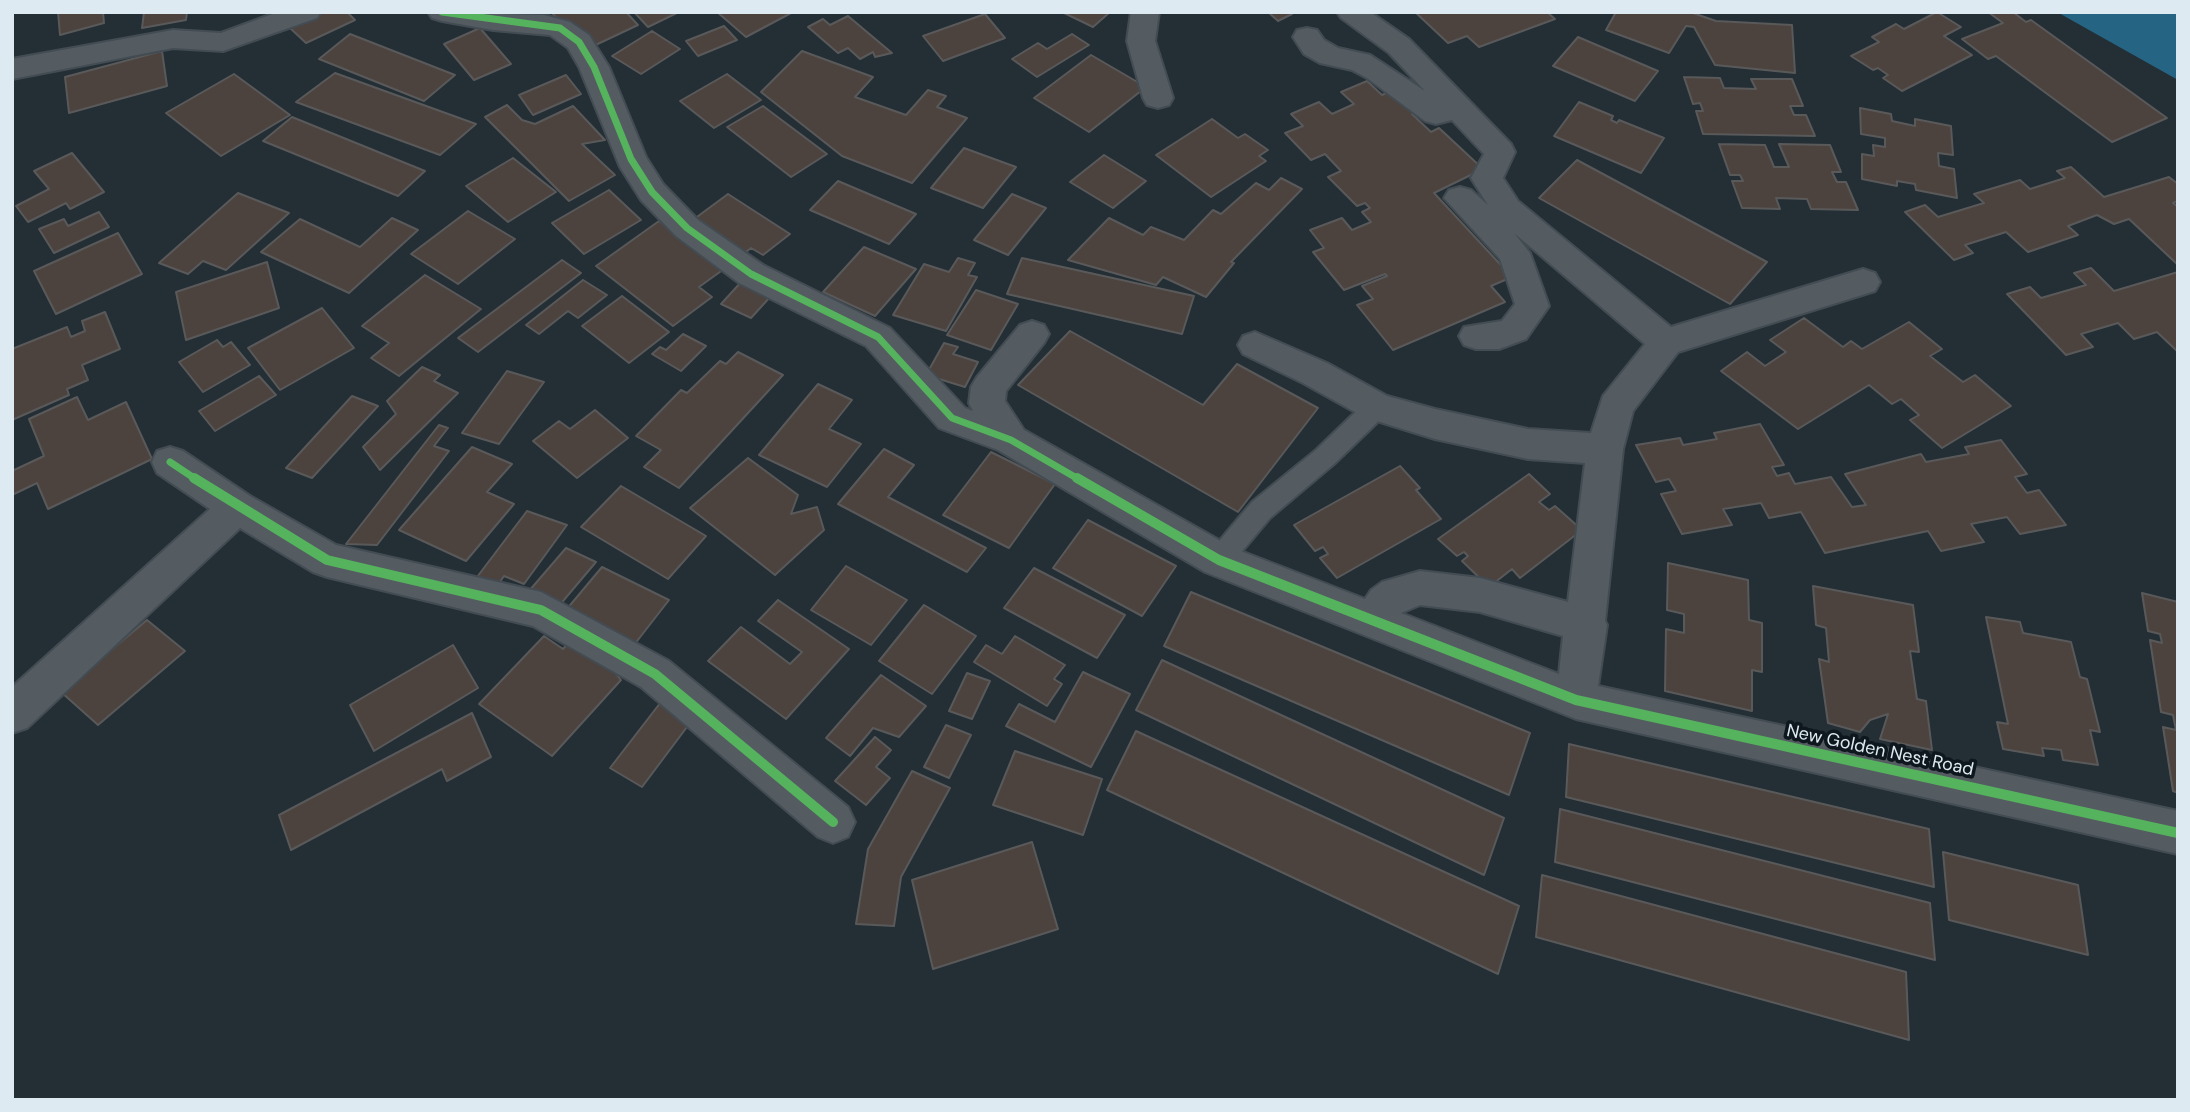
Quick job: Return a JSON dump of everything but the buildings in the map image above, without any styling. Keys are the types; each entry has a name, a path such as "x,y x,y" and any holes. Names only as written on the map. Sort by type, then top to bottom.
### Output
{"street":[{"path":"12,69 173,39 223,42 307,12"},
{"name":"New Golden Nest Road","path":"442,12 493,21 544,24 560,28 579,41 594,67 631,159 652,192 687,228 751,274 878,337 952,418 1011,440 1219,561 1576,700 2178,833"},
{"path":"1144,12 1141,41 1158,97"},
{"path":"1351,12 1399,46 1500,152 1486,178 1496,216 1525,279 1532,306 1514,330 1499,336 1476,336"},
{"path":"1307,37 1314,47 1330,56 1360,62 1377,71 1436,114 1459,106"},
{"path":"1460,198 1496,216 1666,342"},
{"path":"1576,700 1587,625 1605,449 1616,405 1666,342 1863,282"},
{"path":"1011,440 987,403 989,387 1032,334"},
{"path":"1255,345 1315,373 1377,407 1435,424 1528,444 1605,449"},
{"path":"987,403 1091,458"},
{"path":"170,462 237,507 327,560 541,610 655,674 833,822"},
{"path":"12,714 237,507"},
{"path":"1373,622 1385,602 1396,594 1420,588 1480,596 1587,625"}],"lane":[{"path":"1219,561 1261,510 1325,457 1377,407"}],"shaded area":[{"path":"2057,12 2178,12 2178,80"}],"cycle path":[{"path":"442,12 560,28 579,42 594,67 631,159 652,192 687,228 751,274 878,337 952,418 1011,440 1219,560 1576,700 2178,833"},
{"path":"170,462 237,507 327,560 541,610 655,674 833,822"}]}
